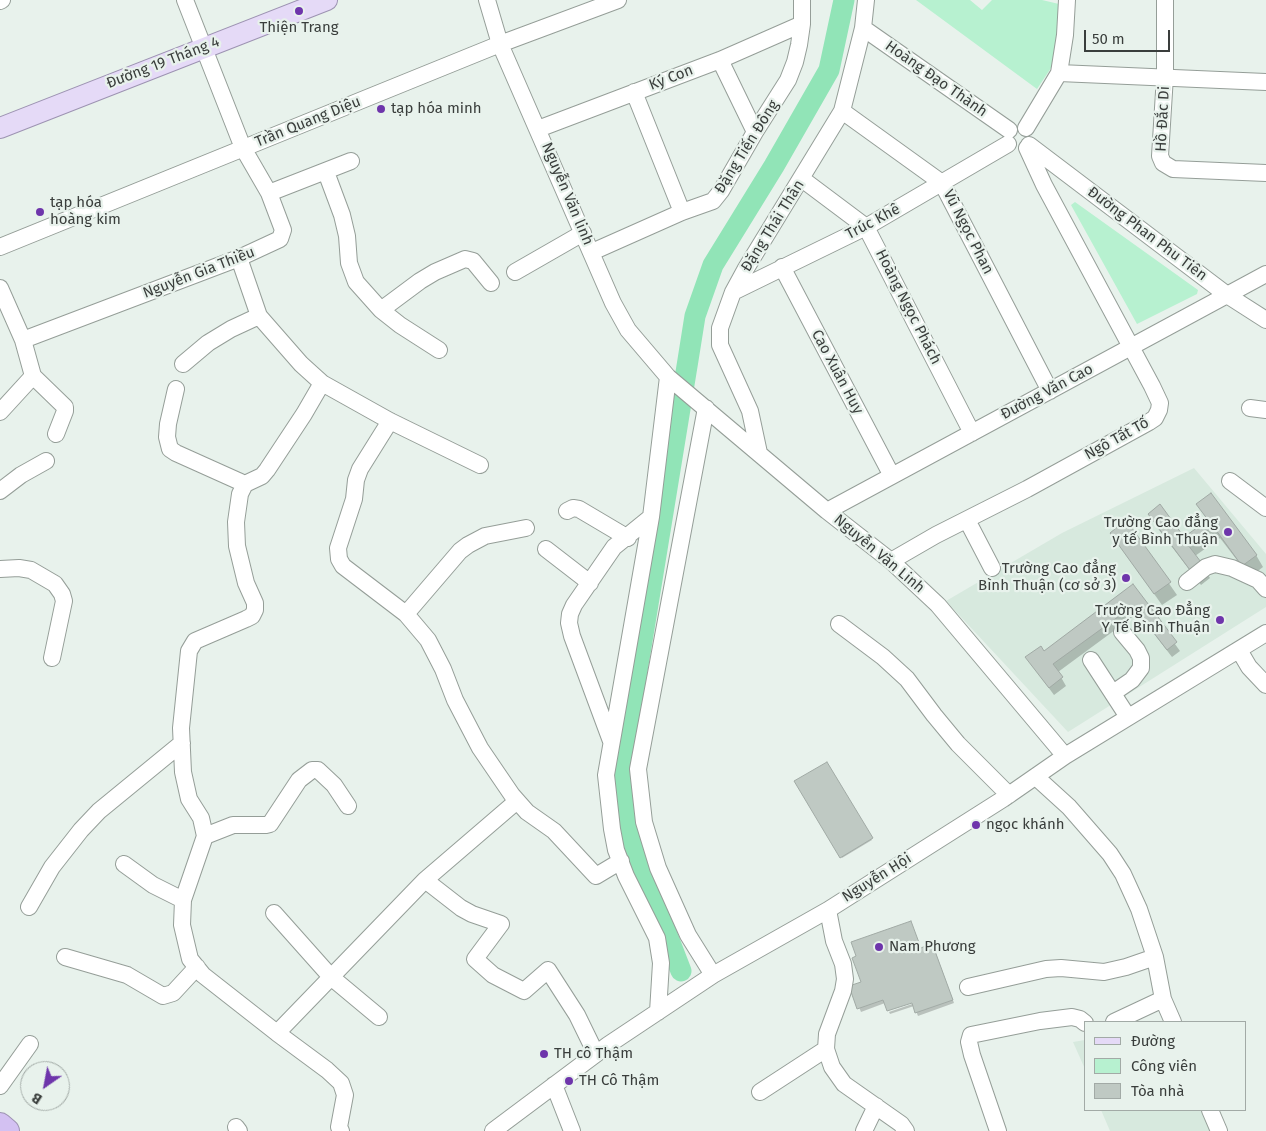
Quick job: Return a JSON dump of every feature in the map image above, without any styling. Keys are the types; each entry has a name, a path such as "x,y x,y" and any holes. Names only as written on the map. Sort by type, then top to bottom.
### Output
{"highway":[{"path":"0,1125 7,1131"}],"main road":[{"name":"Đường 19 Tháng 4","path":"0,128 327,0"}],"street":[{"name":"Nguyễn Gia Thiều","path":"23,340 239,258 280,239 283,230 269,193 243,148 185,0"},
{"name":"Nguyễn Văn linh","path":"488,0 500,44 613,303 628,330 668,376"},
{"name":"Trần Quang Diệu","path":"0,247 500,44 618,0"},
{"path":"802,0 802,24"},
{"name":"Đặng Thái Thân","path":"760,453 750,411 720,345 720,328 733,292 745,270 842,111 864,28 866,0"},
{"path":"1026,128 1059,73 1065,35 1066,0"},
{"name":"Hồ Đắc Di","path":"1165,0 1166,76 1160,156 1163,163 1173,169 1266,173"},
{"name":"Ký Con","path":"538,129 720,60 802,24"},
{"name":"Đặng Tiến Đông","path":"592,252 682,212 713,201 721,191 788,80 800,45 802,24"},
{"name":"Hoàng Đạo Thành","path":"864,28 1009,137"},
{"path":"720,60 755,132"},
{"path":"1059,73 1166,76 1266,82"},
{"path":"634,92 682,212"},
{"name":"Vũ Ngọc Phan","path":"842,111 942,183 1050,391"},
{"path":"1018,126 1026,128 1031,136 1028,146 1023,150 1014,150 1009,137 1018,126"},
{"name":"Trúc Khê","path":"733,292 866,227 942,183 1009,137"},
{"name":"Đường Phan Phu Tiên","path":"1028,146 1064,171 1227,295 1266,320"},
{"name":"Ngô Tất Tố","path":"891,561 936,535 1027,489 1154,418 1159,410 1160,403 1044,185 1028,146"},
{"path":"269,193 351,161"},
{"path":"1044,185 1064,171"},
{"path":"326,172 342,215 352,274 356,282 381,310 400,326 440,350"},
{"name":"Hoàng Ngọc Phách","path":"802,179 866,227 972,432"},
{"path":"515,272 583,233"},
{"path":"239,258 259,316 301,364 322,383 390,421 480,465"},
{"path":"381,310 420,280 465,258 473,261 491,283"},
{"name":"Cao Xuân Huy","path":"782,267 892,476"},
{"name":"Đường Văn Cao","path":"827,511 1266,274"},
{"path":"1,293 23,340 34,376 65,407 56,434"},
{"path":"183,364 208,343 231,328 259,316"},
{"path":"0,412 34,376"},
{"path":"658,1012 661,963 657,938 621,862 612,829 606,775 651,516 668,376"},
{"name":"Nguyễn Văn Linh","path":"668,376 827,511 891,561 938,605 1065,756"},
{"path":"322,383 304,414 262,476 245,484 240,494 236,535 246,583 255,602 255,610 252,616 246,620 200,637 192,644 189,651 181,728 182,772 189,799 202,818 205,836 182,900 182,925 190,958 203,975 340,1082 345,1095 339,1128 341,1131"},
{"path":"176,389 168,424 167,437 170,448 176,453 245,484"},
{"path":"706,408 638,769 644,822 658,868 688,935 713,976"},
{"path":"390,421 360,469 356,480 354,498 338,548 342,566 406,614 428,640 480,748 517,801 527,812 554,831 596,876 621,862"},
{"path":"0,491 46,461"},
{"path":"1230,481 1266,508"},
{"path":"567,511 573,508 580,509 628,538"},
{"path":"611,743 572,636 569,623 570,614 574,605 614,547 628,538 651,516"},
{"path":"967,520 992,568"},
{"path":"406,614 468,545 485,536 526,528"},
{"path":"546,549 590,583"},
{"path":"1187,582 1206,567 1215,564 1232,568 1258,580 1266,589"},
{"path":"0,569 18,568 31,570 55,584 62,594 64,601 52,658"},
{"path":"839,624 883,657 907,679 958,744 1009,795"},
{"path":"1113,693 1132,680 1141,668 1141,658 1137,650 1122,632"},
{"name":"Nguyễn Hội","path":"493,1131 596,1054 713,976 828,910 1009,795 1065,756 1266,633"},
{"path":"1239,650 1249,667 1266,685"},
{"path":"1091,660 1128,717"},
{"path":"30,907 52,867 81,830 99,811 182,743"},
{"path":"205,836 233,825 270,824 299,780 312,770 318,770 334,785 348,806"},
{"path":"1036,777 1069,807 1110,854 1123,874 1139,909 1155,957 1163,999 1173,1021"},
{"path":"277,1033 426,880 517,801"},
{"path":"124,864 152,885 182,900"},
{"path":"426,880 460,908 501,924 475,960 493,975 524,990 548,970 577,1016 596,1054"},
{"path":"828,910 834,941 843,964 845,979 844,991 827,1034 826,1049 832,1067 844,1084 901,1124 906,1131"},
{"path":"274,913 330,977 379,1017"},
{"path":"968,987 1046,969 1061,968 1104,972 1155,957"},
{"path":"65,958 127,975 163,996 173,993 197,967"},
{"path":"1116,1021 1163,999"},
{"path":"998,1131 972,1055 969,1042 971,1035 1072,1016 1084,1023"},
{"path":"0,1086 30,1044"},
{"path":"760,1092 826,1049"},
{"path":"554,1085 572,1131"},
{"path":"864,1131 876,1106"},
{"path":"1210,1111 1219,1131"}],"shaded area":[{"name":"Trường Cao đẳng Bình Thuận (cơ sở 3)","path":"1194,468 1266,554 1266,607 1068,732 946,601 1062,533"},
{"path":"1084,1040 1084,1067 1073,1042"},
{"path":"1101,1111 1205,1111 1214,1131 1110,1131"}],"green space":[{"path":"916,0 970,0 982,10 992,0 1042,0 1059,4 1057,59 1037,89"},
{"path":"1075,202 1198,290 1197,294 1137,324 1071,205"}],"building":[{"name":"Trường Cao đẳng y tế Bình Thuận","path":"1211,493 1257,555 1242,566 1213,526 1188,545 1204,566 1193,574 1148,514 1160,504 1184,537 1208,520 1196,504"},
{"path":"1126,520 1171,582 1154,594 1110,533"},
{"path":"1133,584 1177,642 1167,650 1133,606 1053,664 1063,677 1049,688 1025,657 1041,646 1044,651"},
{"path":"827,762 873,838 840,858 794,781"},
{"path":"911,921 921,948 932,943 953,1000 915,1013 912,1003 887,1011 883,1000 857,1009 849,986 861,982 852,958 856,956 851,942"}],"waterway":[{"path":"681,971 636,854 625,812 623,783 630,714 695,316 713,265 774,166 829,70 844,0"}],"place":[{"name":"Thiện Trang","path":"299,11"},
{"name":"tạp hóa minh","path":"381,109"},
{"name":"tạp hóa hoàng kim","path":"40,212"},
{"name":"Trường Cao đẳng y tế Bình Thuận","path":"1228,532"},
{"name":"Trường Cao đẳng Bình Thuận (cơ sở 3)","path":"1126,578"},
{"name":"Trường Cao Đẳng Y Tế Bình Thuận","path":"1220,620"},
{"name":"ngọc khánh","path":"976,825"},
{"name":"Nam Phương","path":"879,947"},
{"name":"TH cô Thậm","path":"544,1054"},
{"name":"TH Cô Thậm","path":"569,1081"}]}
